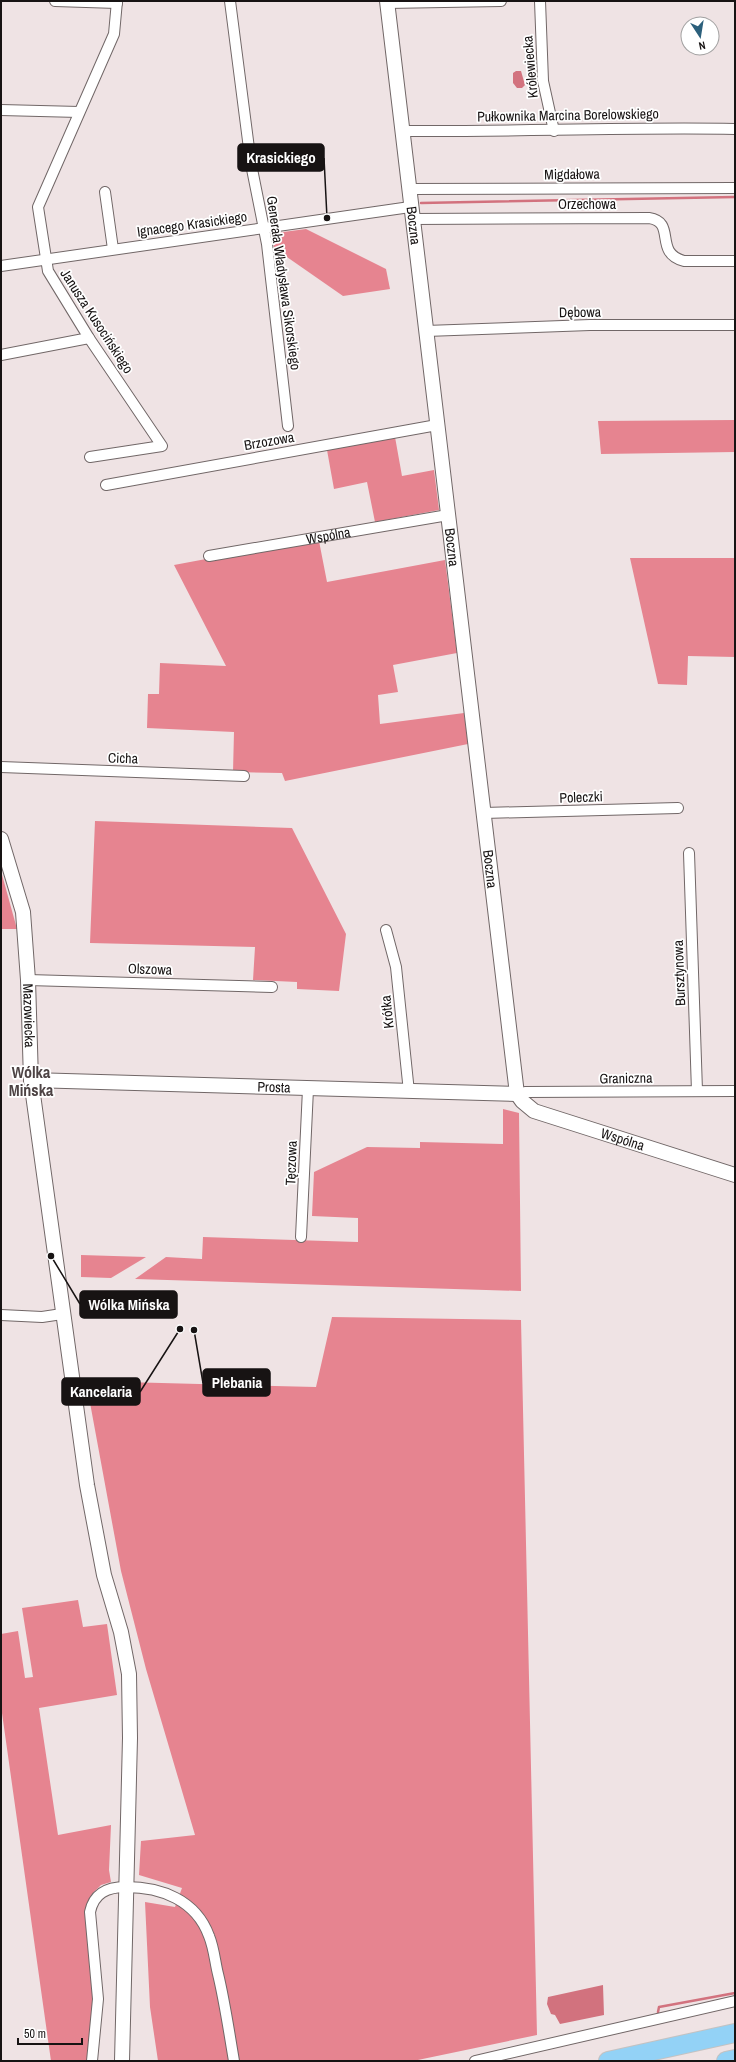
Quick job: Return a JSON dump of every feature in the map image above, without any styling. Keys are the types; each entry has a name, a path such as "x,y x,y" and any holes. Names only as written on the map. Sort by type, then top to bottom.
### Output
{"highway":[{"path":"608,2061 735,2033"},
{"path":"726,2061 735,2059"}],"street":[{"path":"55,1 117,2"},
{"name":"Generała Władysława Sikorskiego","path":"230,1 251,164 264,228 288,426"},
{"path":"387,2 501,1"},
{"name":"Królewiecka","path":"540,1 543,81 554,131"},
{"name":"Janusza Kusocińskiego","path":"90,458 162,446 89,338 48,271 38,207 114,34 117,2"},
{"name":"Boczna","path":"387,2 408,189 518,1094"},
{"path":"1,110 79,112"},
{"name":"Pułkownika Marcina Borelowskiego","path":"402,132 735,128"},
{"name":"Migdałowa","path":"408,189 735,188"},
{"path":"105,192 113,249"},
{"name":"Ignacego Krasickiego","path":"1,266 264,228 411,213"},
{"name":"Orzechowa","path":"411,213 655,219 663,227 668,251 677,260 735,261"},
{"name":"Dębowa","path":"426,331 590,325 735,325"},
{"path":"1,355 89,338"},
{"name":"Brzozowa","path":"106,485 437,425"},
{"name":"Wspólna","path":"209,556 448,515"},
{"name":"Cicha","path":"1,767 244,776"},
{"name":"Poleczki","path":"484,814 678,808"},
{"name":"Mazowiecka","path":"1,839 23,912 28,980 31,1080 62,1314 95,1531 104,1575 121,1632 129,1674 130,1724 122,2061"},
{"name":"Bursztynowa","path":"689,853 697,1091"},
{"name":"Krótka","path":"386,930 396,967 409,1092"},
{"name":"Olszowa","path":"28,980 272,986"},
{"name":"Prosta","path":"31,1080 518,1094"},
{"name":"Tęczowa","path":"302,1237 308,1089"},
{"name":"Graniczna","path":"518,1094 525,1092 735,1091"},
{"name":"Wspólna","path":"518,1094 522,1101 534,1111 735,1175"},
{"path":"1,1315 42,1316 62,1314"},
{"path":"92,2061 98,1999 90,1912 94,1901 101,1892 114,1887 152,1889 173,1896 190,1908 203,1924 209,1936 219,1976 234,2061"},
{"path":"475,2061 735,2001"}],"shaded area":[{"path":"516,71 521,71 525,85 522,88 517,88 513,83 513,73"},
{"path":"306,229 386,269 390,289 343,296 274,248 273,237 276,233"},
{"path":"735,420 735,452 601,454 598,421"},
{"path":"395,437 402,476 434,470 439,510 375,522 367,482 334,489 327,450"},
{"path":"319,541 327,582 445,560 457,653 393,665 398,692 378,695 380,724 464,713 468,744 285,781 282,773 233,772 234,732 147,728 148,694 159,694 160,663 226,666 174,565 206,559 207,561"},
{"path":"630,558 735,558 735,657 688,656 687,685 658,684"},
{"path":"95,821 292,828 346,934 339,991 297,989 297,982 253,980 255,947 90,943"},
{"path":"1,871 17,929 1,929"},
{"path":"503,1109 519,1113 521,1291 135,1279 166,1257 202,1259 203,1237 358,1242 358,1218 312,1216 314,1172 367,1147 420,1148 420,1142 503,1144"},
{"path":"81,1255 146,1257 111,1278 81,1277"},
{"path":"332,1317 521,1320 537,2035 413,2061 158,2061 150,2007 145,1902 175,1907 182,1888 139,1875 141,1841 195,1835 146,1669 121,1571 86,1381 316,1387"},
{"path":"78,1600 83,1627 107,1624 117,1695 39,1708 58,1835 111,1825 109,1870 111,1882 101,1885 92,1894 86,1908 96,2002 89,2061 51,2061 1,1706 1,1634 18,1631 25,1678 33,1677 22,1608"},
{"path":"603,1985 604,2015 560,2024 555,2015 551,2014 547,2004 548,1997"}],"waterway":[{"path":"421,203 735,197"},
{"path":"658,2012 659,2007 735,1993"}],"place":[{"name":"Krasickiego","path":"327,218"},
{"name":"Wólka Mińska","path":"51,1256"},
{"name":"Kancelaria","path":"180,1329"},
{"name":"Plebania","path":"194,1330"}],"district":[{"name":"Wólka Mińska","path":"31,1081"}]}
